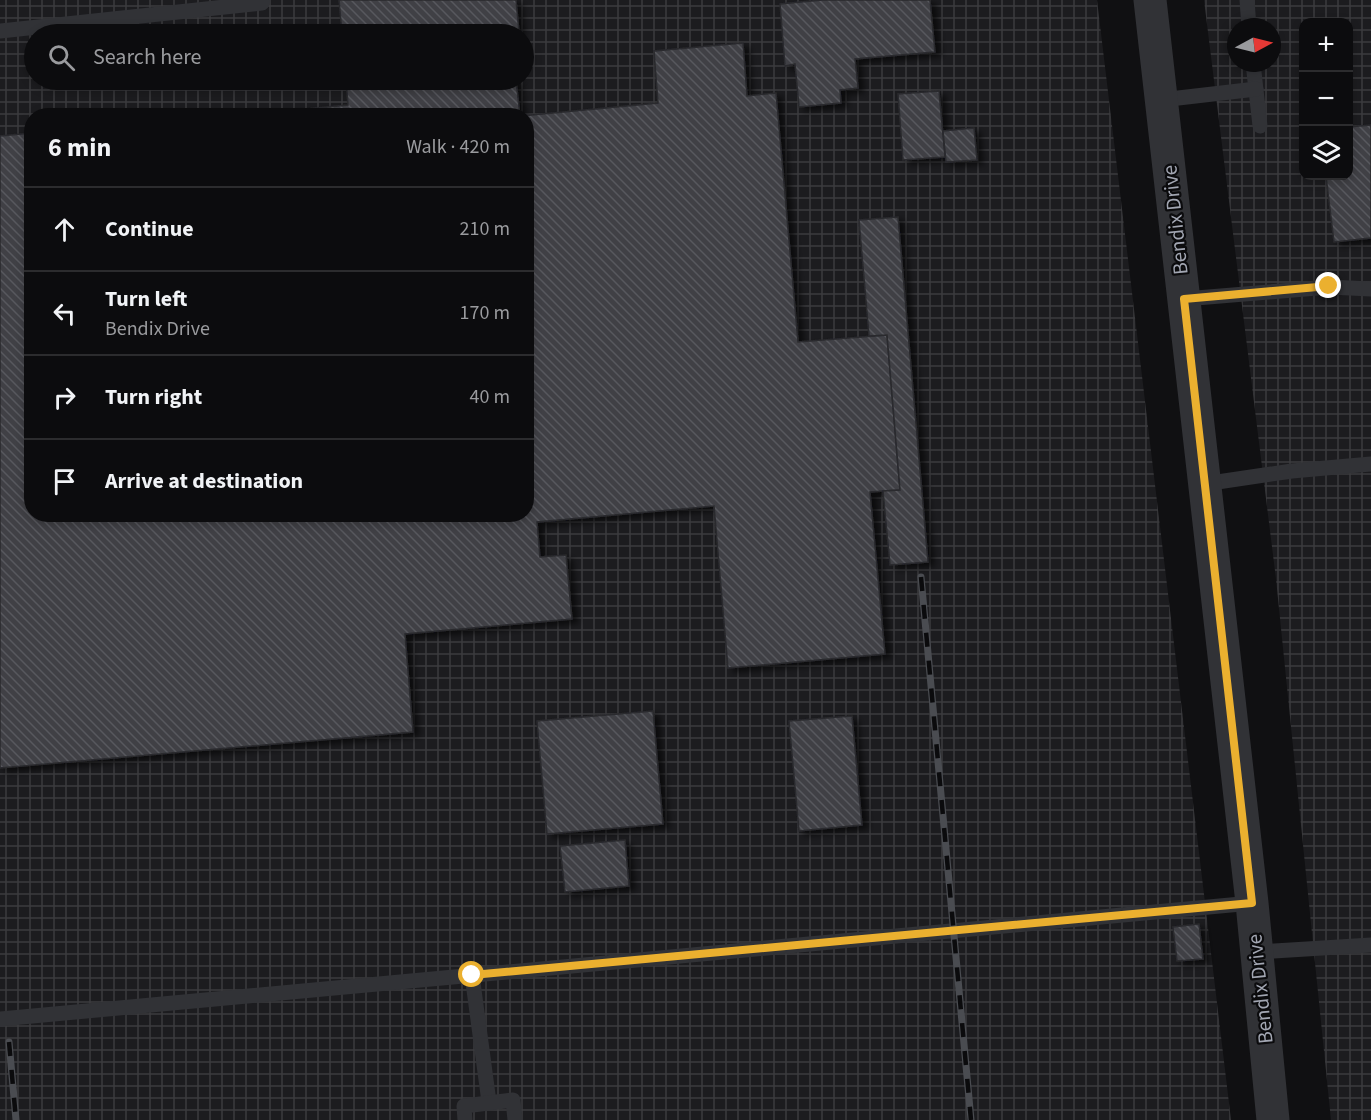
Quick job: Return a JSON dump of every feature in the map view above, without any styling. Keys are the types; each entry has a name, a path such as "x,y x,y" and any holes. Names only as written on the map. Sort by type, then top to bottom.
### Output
{"street":[{"name":"Bendix Drive","path":"1150,0 1252,903 1273,1120"}],"lane":[{"path":"66,24 262,3 262,0"},
{"path":"1246,0 1249,18"},
{"path":"0,31 24,28"},
{"path":"1254,72 1260,126"},
{"path":"1161,100 1256,89"},
{"path":"1184,299 1329,286 1371,289"},
{"path":"1204,484 1292,471 1371,464"},
{"path":"0,1018 1252,903"},
{"path":"1257,952 1371,945"},
{"path":"472,975 489,1102"},
{"path":"465,1120 464,1106 513,1100 515,1120"}],"shaded area":[{"path":"0,0 1097,0 1231,1120 0,1120"},
{"path":"1204,0 1371,0 1371,1120 1331,1120 1276,579"}],"building":[{"path":"339,0 516,0 518,24 341,24"},
{"path":"822,0 930,0 935,52 855,59 858,88 840,90 841,103 799,107 795,64 785,66 780,4"},
{"path":"743,43 747,96 776,93 798,342 887,335 900,490 870,492 885,654 728,668 714,506 537,522 540,557 566,555 572,619 405,634 413,732 0,768 0,136 24,134 24,522 534,522 534,115 658,103 654,51"},
{"path":"347,90 517,90 519,108 317,108 348,105"},
{"path":"939,91 945,157 903,160 898,94"},
{"path":"1371,125 1371,238 1334,242 1326,180 1353,180 1353,127"},
{"path":"974,128 977,160 946,162 943,131"},
{"path":"898,217 928,562 890,565 883,491 900,490 887,335 869,336 859,220"},
{"path":"653,711 663,824 547,834 537,721"},
{"path":"852,716 862,825 799,831 789,721"},
{"path":"625,840 629,886 565,892 560,846"},
{"path":"1199,924 1203,959 1177,961 1173,927"}],"railway":[{"path":"921,577 971,1120"},
{"path":"9,1042 16,1120"}],"route":[{"path":"472,975 1252,903 1184,299 1329,286"}]}
